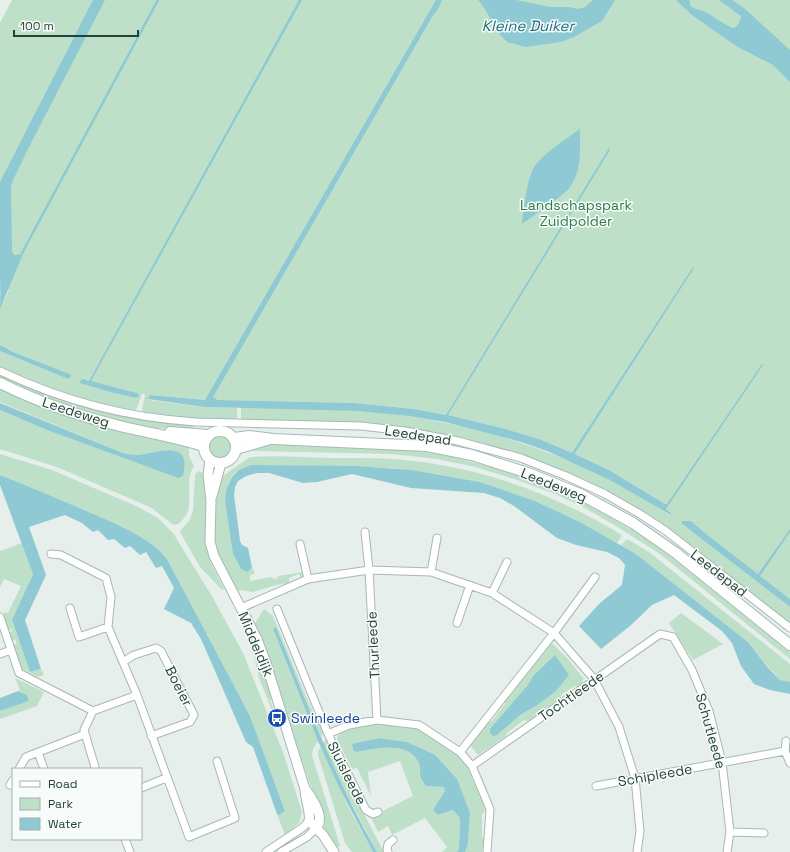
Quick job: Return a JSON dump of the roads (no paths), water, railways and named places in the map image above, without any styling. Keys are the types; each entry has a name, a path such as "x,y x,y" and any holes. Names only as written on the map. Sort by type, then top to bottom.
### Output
{"main road":[{"name":"Leedeweg","path":"0,383 62,409 120,426 203,446"},
{"path":"222,430 228,432 234,438 236,450 231,459 220,463 210,460 204,452 203,446 205,440 208,435 214,431 222,430"},
{"name":"Leedeweg","path":"154,433 174,432 208,435"},
{"name":"Leedeweg","path":"234,438 250,436 273,439 427,446 472,455 528,473 580,494 633,523 676,553 790,645"},
{"name":"Leedeweg","path":"236,450 273,439"}],"street":[{"name":"Leedepad","path":"0,371 46,390 96,406 138,416 196,422 361,426 405,431 458,441 521,458 605,494 640,514 666,531 790,628"},
{"name":"Middeldijk","path":"210,460 208,476 210,501 210,542 219,568 241,608 265,660 305,789 305,798 310,814 306,824"},
{"name":"Middeldijk","path":"210,501 220,463"},
{"name":"Thurleede","path":"365,532 369,570 377,720"},
{"path":"431,572 438,538"},
{"path":"300,544 308,579"},
{"path":"51,554 61,555 106,578 111,597 108,627 137,695 166,778 189,837 235,818 217,761"},
{"path":"492,593 507,562"},
{"path":"241,608 308,579 369,570 431,572 492,593 554,633 594,679 619,727 636,778 640,831 637,852"},
{"path":"460,752 554,633 595,577"},
{"path":"457,623 470,585"},
{"path":"70,608 79,637 108,627"},
{"path":"277,609 328,734"},
{"path":"0,616 19,673 93,711"},
{"name":"Tochtleede","path":"472,766 660,634 673,638"},
{"name":"Schutleede","path":"673,638 692,670 709,710 722,762 730,832 726,852"},
{"name":"Boeier","path":"123,662 134,655 156,648 161,651 194,715 190,722 151,736"},
{"path":"0,654 11,650"},
{"path":"95,768 84,734 84,730 93,711 137,695"},
{"name":"Sluisleede","path":"378,812 373,814 366,810 328,734 349,725 377,720 419,725 460,752 472,766 490,809 490,852"},
{"path":"20,768 26,757 84,734"},
{"path":"786,741 785,751 790,763"},
{"name":"Schipleede","path":"596,786 785,751"},
{"path":"38,752 44,768"},
{"path":"142,788 166,778"},
{"name":"Middeldijk","path":"305,789 312,798 319,815 319,823 316,828"},
{"path":"266,852 306,824 316,828 323,835 334,852"},
{"path":"281,852 307,837 316,828"},
{"path":"730,832 764,833"},
{"path":"125,840 130,852"},
{"path":"388,852 388,844 393,840"}],"water":[{"path":"93,0 105,0 13,180 11,187 12,251 14,255 23,254 0,309 0,182"},
{"path":"299,0 302,0 91,381 137,393 139,394 138,397 136,398 110,392 80,383 83,379 89,381"},
{"path":"436,0 442,0 438,9 213,397 218,400 354,403 414,409 446,415 609,148 610,150 448,415 506,429 541,440 572,453 693,267 694,268 575,453 609,470 667,504 762,364 763,365 666,509 672,514 671,515 610,480 547,451 521,442 445,422 408,416 358,411 204,407 148,399 150,395 205,400"},
{"name":"Kleine Duiker","path":"478,0 516,0 550,7 569,7 578,9 585,7 593,0 615,0 602,21 574,37 561,42 526,47 507,42 500,35"},
{"path":"676,0 690,0 690,5 693,8 705,12 733,28 738,25 741,16 719,0 732,0 744,8 790,50 790,82 773,65 736,46 692,15"},
{"path":"580,129 580,159 574,181 560,196 522,224 527,189 536,164 561,142"},
{"path":"0,345 13,352 70,374 71,376 68,379 0,351"},
{"path":"0,403 123,453 139,455 164,451 177,452 182,455 184,460 183,476 178,478 47,430 0,410"},
{"path":"251,465 355,466 412,470 480,482 535,501 580,522 636,554 748,642 769,669 780,680 790,682 790,694 770,690 754,684 741,666 732,643 722,631 674,595 652,605 630,626 601,649 579,626 600,603 622,585 625,565 619,558 607,552 576,545 557,538 514,506 500,498 484,493 411,488 352,474 317,482 303,483 269,473 257,473 246,476 238,481 235,487 234,495 240,541 242,545 248,548 252,567 248,572 241,569 233,554 225,499 227,488 232,477 239,470"},
{"path":"0,475 125,528 149,542 167,559 250,716 285,811 279,815 277,814 253,747 246,742 201,639 191,623 164,609 174,588 162,566 156,568 146,552 140,555 130,546 125,548 114,539 108,540 98,530 93,532 82,523 65,515 29,527 46,575 25,620 41,669 30,672 12,620 33,574 0,485"},
{"path":"682,521 691,521 758,574 790,529 790,532 760,576 790,599 790,607 681,523"},
{"path":"276,627 335,770 377,852 373,852 339,787 318,741 273,629"},
{"path":"555,655 569,675 556,691 536,706 520,715 497,735 493,736 490,733 490,729 527,686 533,676"},
{"path":"18,691 27,695 29,701 0,711 0,698"},
{"path":"379,738 407,742 435,755 457,779 470,813 468,844 465,852 457,852 459,848 460,818 453,810 438,815 433,810 445,791 444,787 426,786 420,775 419,763 412,754 406,750 398,748 380,748 356,752 353,750 352,744"}],"waterway":[{"path":"22,253 158,0"}],"place":[{"name":"Swinleede","path":"277,718"}],"park label":[{"name":"Landschapspark Zuidpolder","path":"576,214"}]}
